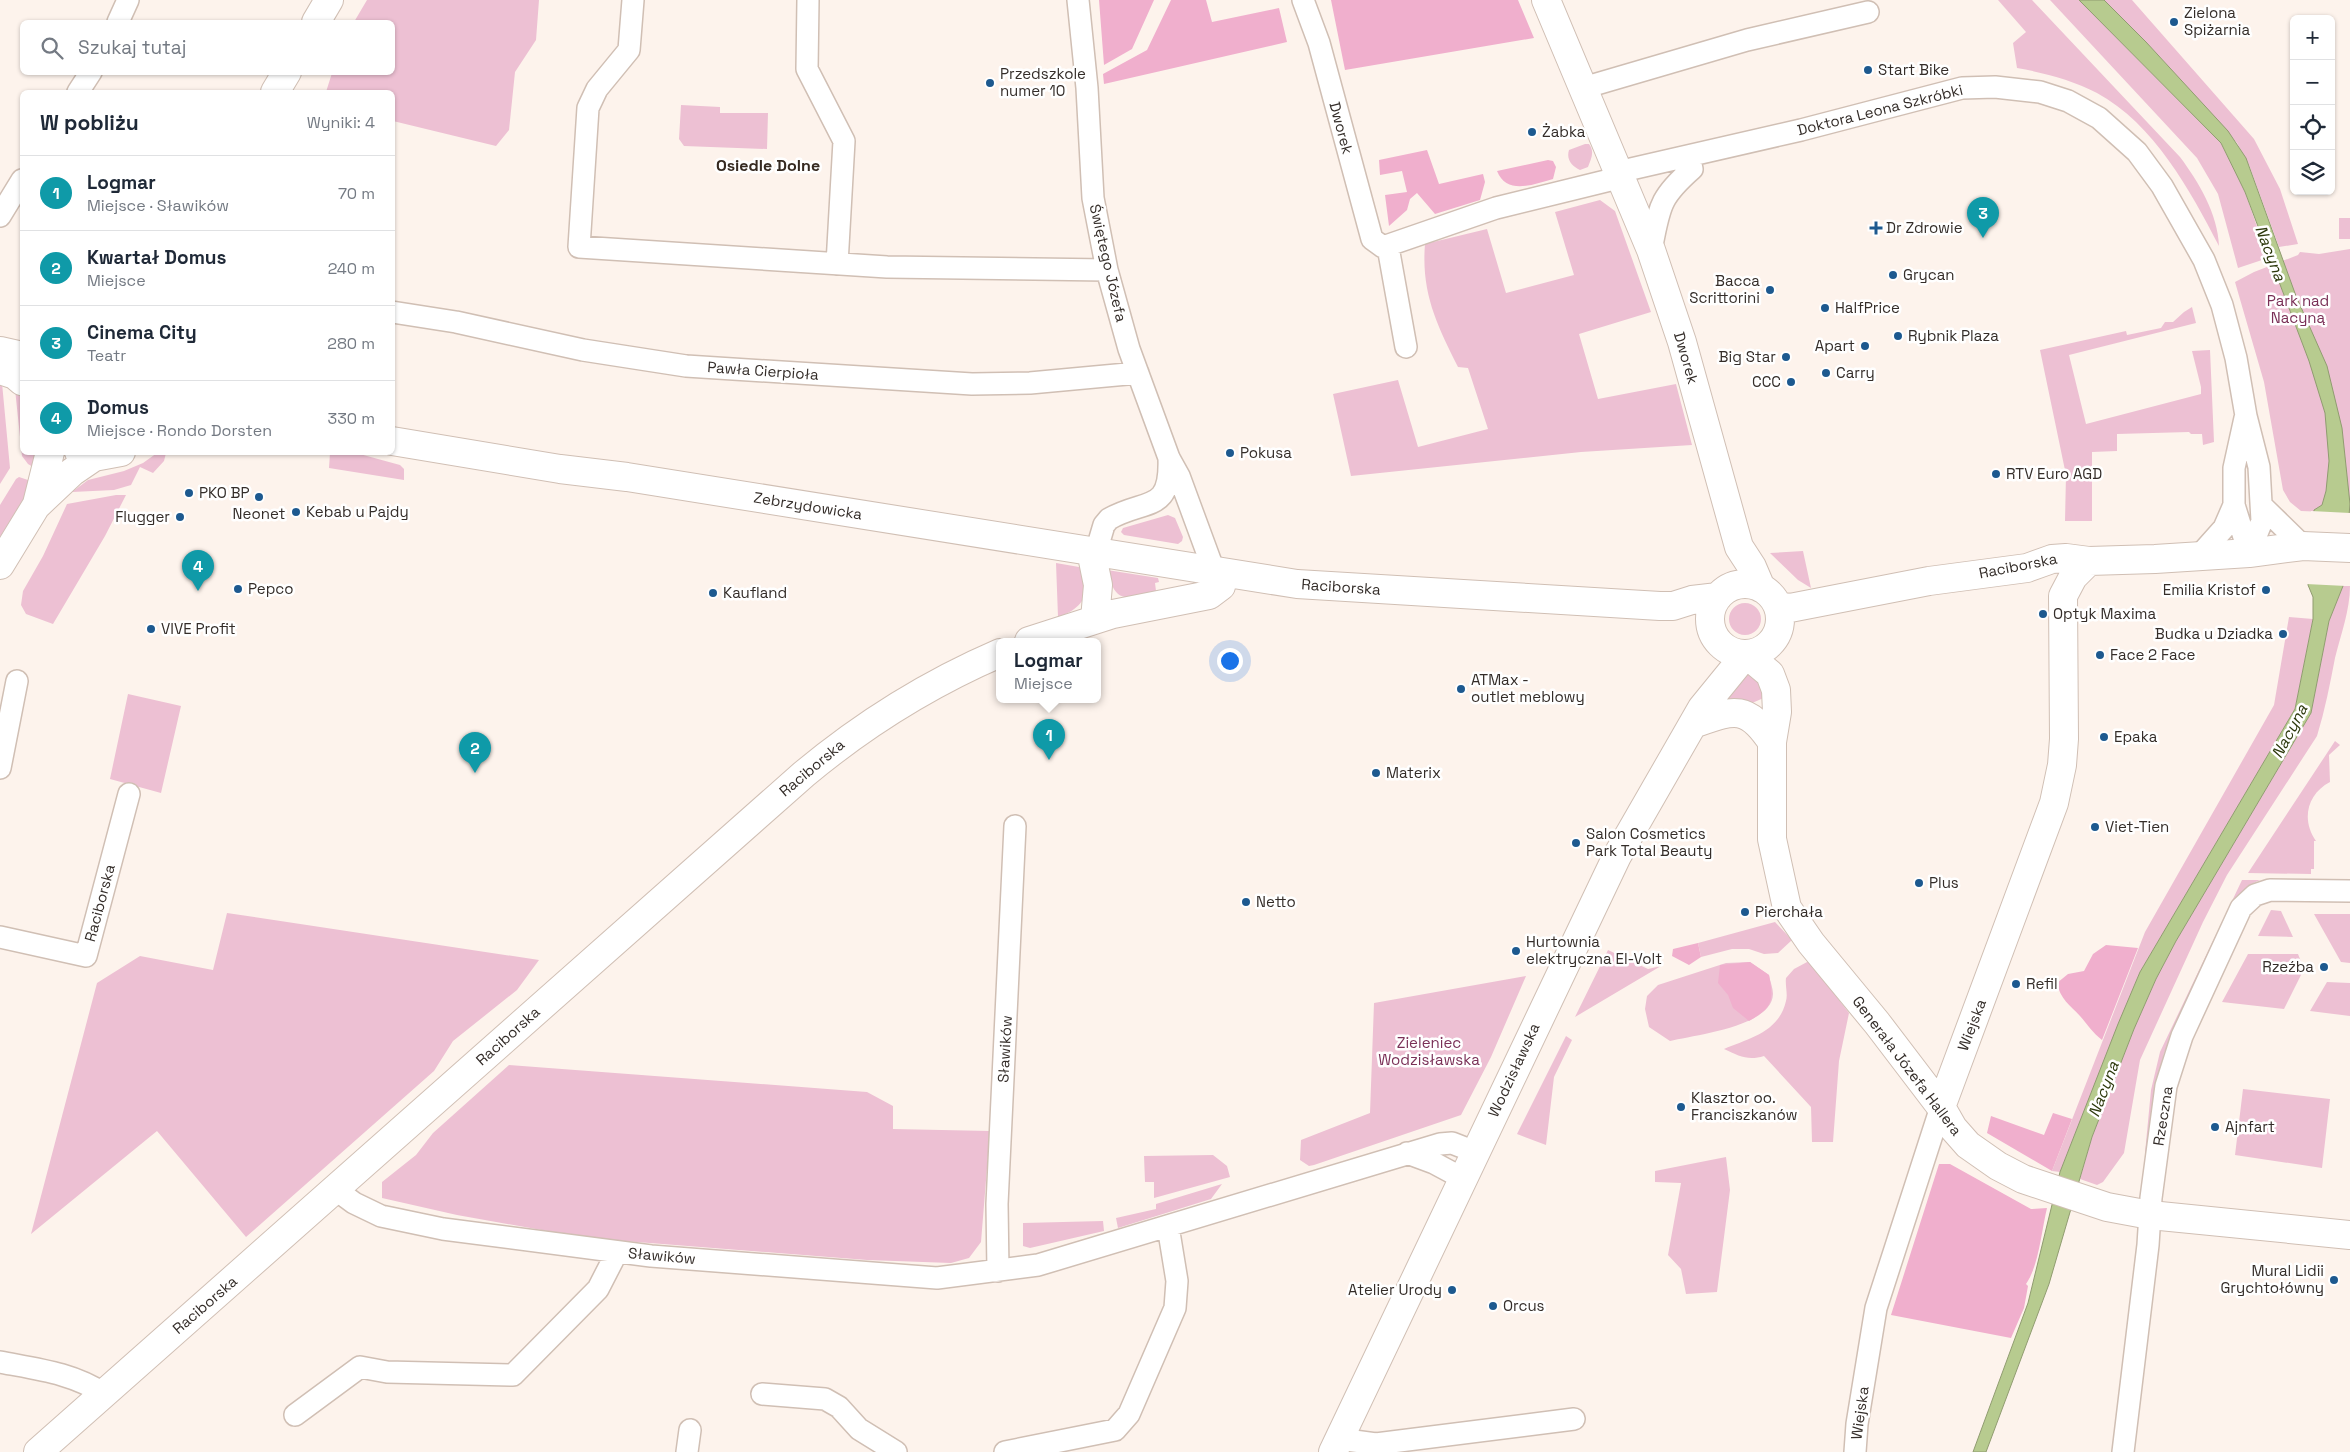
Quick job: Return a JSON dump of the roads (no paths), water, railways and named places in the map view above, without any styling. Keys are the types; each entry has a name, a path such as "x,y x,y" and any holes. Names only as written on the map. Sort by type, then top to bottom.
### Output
{"street":[{"path":"119,20 128,0"},
{"path":"317,20 328,0"},
{"path":"633,0 629,50 597,89 588,108 579,247 904,268 1107,270"},
{"path":"808,0 806,69 844,141 837,264"},
{"name":"Świętego Józefa","path":"1078,0 1087,88 1095,212 1107,270 1121,323 1169,458 1180,476 1219,572"},
{"name":"Dworek","path":"1303,0 1319,43 1372,239 1377,245 1388,247"},
{"name":"Dworek","path":"1546,0 1651,250 1758,577 1724,592"},
{"path":"1583,88 1747,40 1868,12"},
{"path":"79,90 89,75"},
{"path":"276,90 285,75"},
{"name":"Doktora Leona Szkróbki","path":"1620,174 1631,169 1691,162 1801,130 1962,88 1995,86 2025,89 2068,101 2099,118 2124,138 2150,168 2183,221 2204,260 2222,305 2236,358 2246,416 2259,467 2263,507 2261,527 2249,553"},
{"path":"1651,250 1663,201 1691,162"},
{"path":"1406,347 1388,247 1455,221 1610,180 1620,174"},
{"path":"0,216 20,183"},
{"name":"Pawła Cierpioła","path":"395,312 456,322 583,350 686,366 914,382 972,384 1030,383 1138,373"},
{"path":"0,351 20,356"},
{"path":"0,370 20,379"},
{"name":"Doktora Leona Szkróbki","path":"2246,416 2234,468 2234,505 2249,553"},
{"name":"Zebrzydowicka","path":"395,442 1219,572"},
{"path":"36,506 49,455"},
{"path":"0,565 36,506 72,472 85,455"},
{"name":"Świętego Józefa","path":"1094,552 1108,521 1154,502 1163,494 1169,482 1169,458"},
{"name":"Doktora Leona Szkróbki","path":"2199,556 2224,528 2234,505"},
{"path":"2263,507 2303,546"},
{"name":"Raciborska","path":"1758,577 1790,608 1929,581 2027,568 2052,559 2066,558 2089,561 2199,556 2249,553 2303,546 2350,548"},
{"path":"1094,552 1098,585 1095,618"},
{"path":"2027,568 2049,580 2063,596 2073,577 2089,561"},
{"path":"1038,638 1095,618 1209,595 1221,586 1219,572"},
{"name":"Raciborska","path":"1219,572 1337,588 1673,606 1724,592"},
{"path":"1758,577 1780,623 1774,639 1762,650 1746,654 1729,650 1714,633 1711,611 1724,592 1758,577 1772,576 1792,591 1816,603"},
{"name":"Wiejska","path":"1855,1452 1857,1424 1876,1308 1941,1107 2044,833 2059,784 2064,739 2063,596"},
{"name":"Raciborska","path":"1673,606 1714,633"},
{"name":"Wodzisławska","path":"1698,716 1714,659 1714,633"},
{"name":"Wodzisławska","path":"1574,1419 1376,1444 1336,1446 1617,856 1698,716 1746,654"},
{"name":"Generała Józefa Hallera","path":"1746,654 1770,674 1775,684 1777,712 1772,742 1772,839 1787,908 1811,943 1877,1023 1941,1107 1953,1128 1968,1145 1998,1166 2039,1185 2085,1201 2150,1215 2350,1235"},
{"name":"Raciborska","path":"38,1452 827,754 895,706 943,680 996,655"},
{"path":"0,768 17,680"},
{"path":"1698,716 1740,713 1747,715 1759,723 1772,742"},
{"name":"Raciborska","path":"0,937 86,956 130,794"},
{"name":"Sławików","path":"998,1271 997,1204 1015,826"},
{"name":"Rzeczna","path":"2123,1452 2148,1245 2162,1108 2173,1062 2182,1036 2241,908 2255,895 2270,890 2350,891"},
{"name":"Sławików","path":"336,1189 364,1208 381,1216 410,1223 617,1252 930,1278 1038,1265 1407,1153 1446,1143 1475,1152"},
{"path":"1407,1153 1434,1163 1462,1178"},
{"path":"1005,1452 1115,1430 1129,1414 1175,1308 1178,1282 1168,1226"},
{"path":"295,1415 360,1367 387,1372 513,1374 598,1290 617,1252"},
{"path":"0,1362 80,1380 104,1394"},
{"path":"762,1394 825,1398 840,1406 859,1428 896,1452"},
{"path":"687,1452 690,1430"}],"water":[{"name":"Nacyna","path":"2079,0 2104,0 2146,42 2228,131 2246,158 2296,296 2327,366 2342,428 2350,504 2343,586 2329,621 2311,713 2176,941 2156,979 2134,1029 2092,1137 2049,1284 1986,1452 1973,1452 2028,1303 2060,1172 2140,972 2295,709 2313,619 2313,597 2308,585 2314,510 2322,505 2326,491 2329,461 2325,413 2309,361 2245,192 2221,143"}],"place":[{"name":"Zielona Spiżarnia","path":"2174,22"},
{"name":"Start Bike","path":"1868,70"},
{"name":"Przedszkole numer 10","path":"990,83"},
{"name":"Żabka","path":"1532,132"},
{"name":"Dr Zdrowie","path":"1876,228"},
{"name":"Cinema City","path":"1983,238"},
{"name":"Grycan","path":"1893,275"},
{"name":"Bacca Scrittorini","path":"1770,290"},
{"name":"HalfPrice","path":"1825,308"},
{"name":"Rybnik Plaza","path":"1898,336"},
{"name":"Apart","path":"1865,346"},
{"name":"Big Star","path":"1786,357"},
{"name":"Carry","path":"1826,373"},
{"name":"CCC","path":"1791,382"},
{"name":"Pokusa","path":"1230,453"},
{"name":"RTV Euro AGD","path":"1996,474"},
{"name":"PKO BP","path":"189,493"},
{"name":"Neonet","path":"259,497"},
{"name":"Kebab u Pajdy","path":"296,512"},
{"name":"Flugger","path":"180,517"},
{"name":"Pepco","path":"238,589"},
{"name":"Emilia Kristof","path":"2266,590"},
{"name":"Domus","path":"198,591"},
{"name":"Kaufland","path":"713,593"},
{"name":"Optyk Maxima","path":"2043,614"},
{"name":"VIVE Profit","path":"151,629"},
{"name":"Budka u Dziadka","path":"2283,634"},
{"name":"Face 2 Face","path":"2100,655"},
{"name":"ATMax - outlet meblowy","path":"1461,689"},
{"name":"Epaka","path":"2104,737"},
{"name":"Logmar","path":"1049,760"},
{"name":"Kwartał Domus","path":"475,773"},
{"name":"Materix","path":"1376,773"},
{"name":"Viet-Tien","path":"2095,827"},
{"name":"Salon Cosmetics Park Total Beauty","path":"1576,843"},
{"name":"Plus","path":"1919,883"},
{"name":"Netto","path":"1246,902"},
{"name":"Pierchała","path":"1745,912"},
{"name":"Hurtownia elektryczna El‐Volt","path":"1516,951"},
{"name":"Rzeźba","path":"2324,967"},
{"name":"Refil","path":"2016,984"},
{"name":"Klasztor oo. Franciszkanów","path":"1681,1107"},
{"name":"Ajnfart","path":"2215,1127"},
{"name":"Mural Lidii Grychtołówny","path":"2334,1280"},
{"name":"Atelier Urody","path":"1452,1290"},
{"name":"Orcus","path":"1493,1306"}],"district":[{"name":"Osiedle Dolne","path":"768,165"}],"park label":[{"name":"Park nad Nacyną","path":"2298,310"},
{"name":"Zieleniec Wodzisławska","path":"1429,1052"}]}
